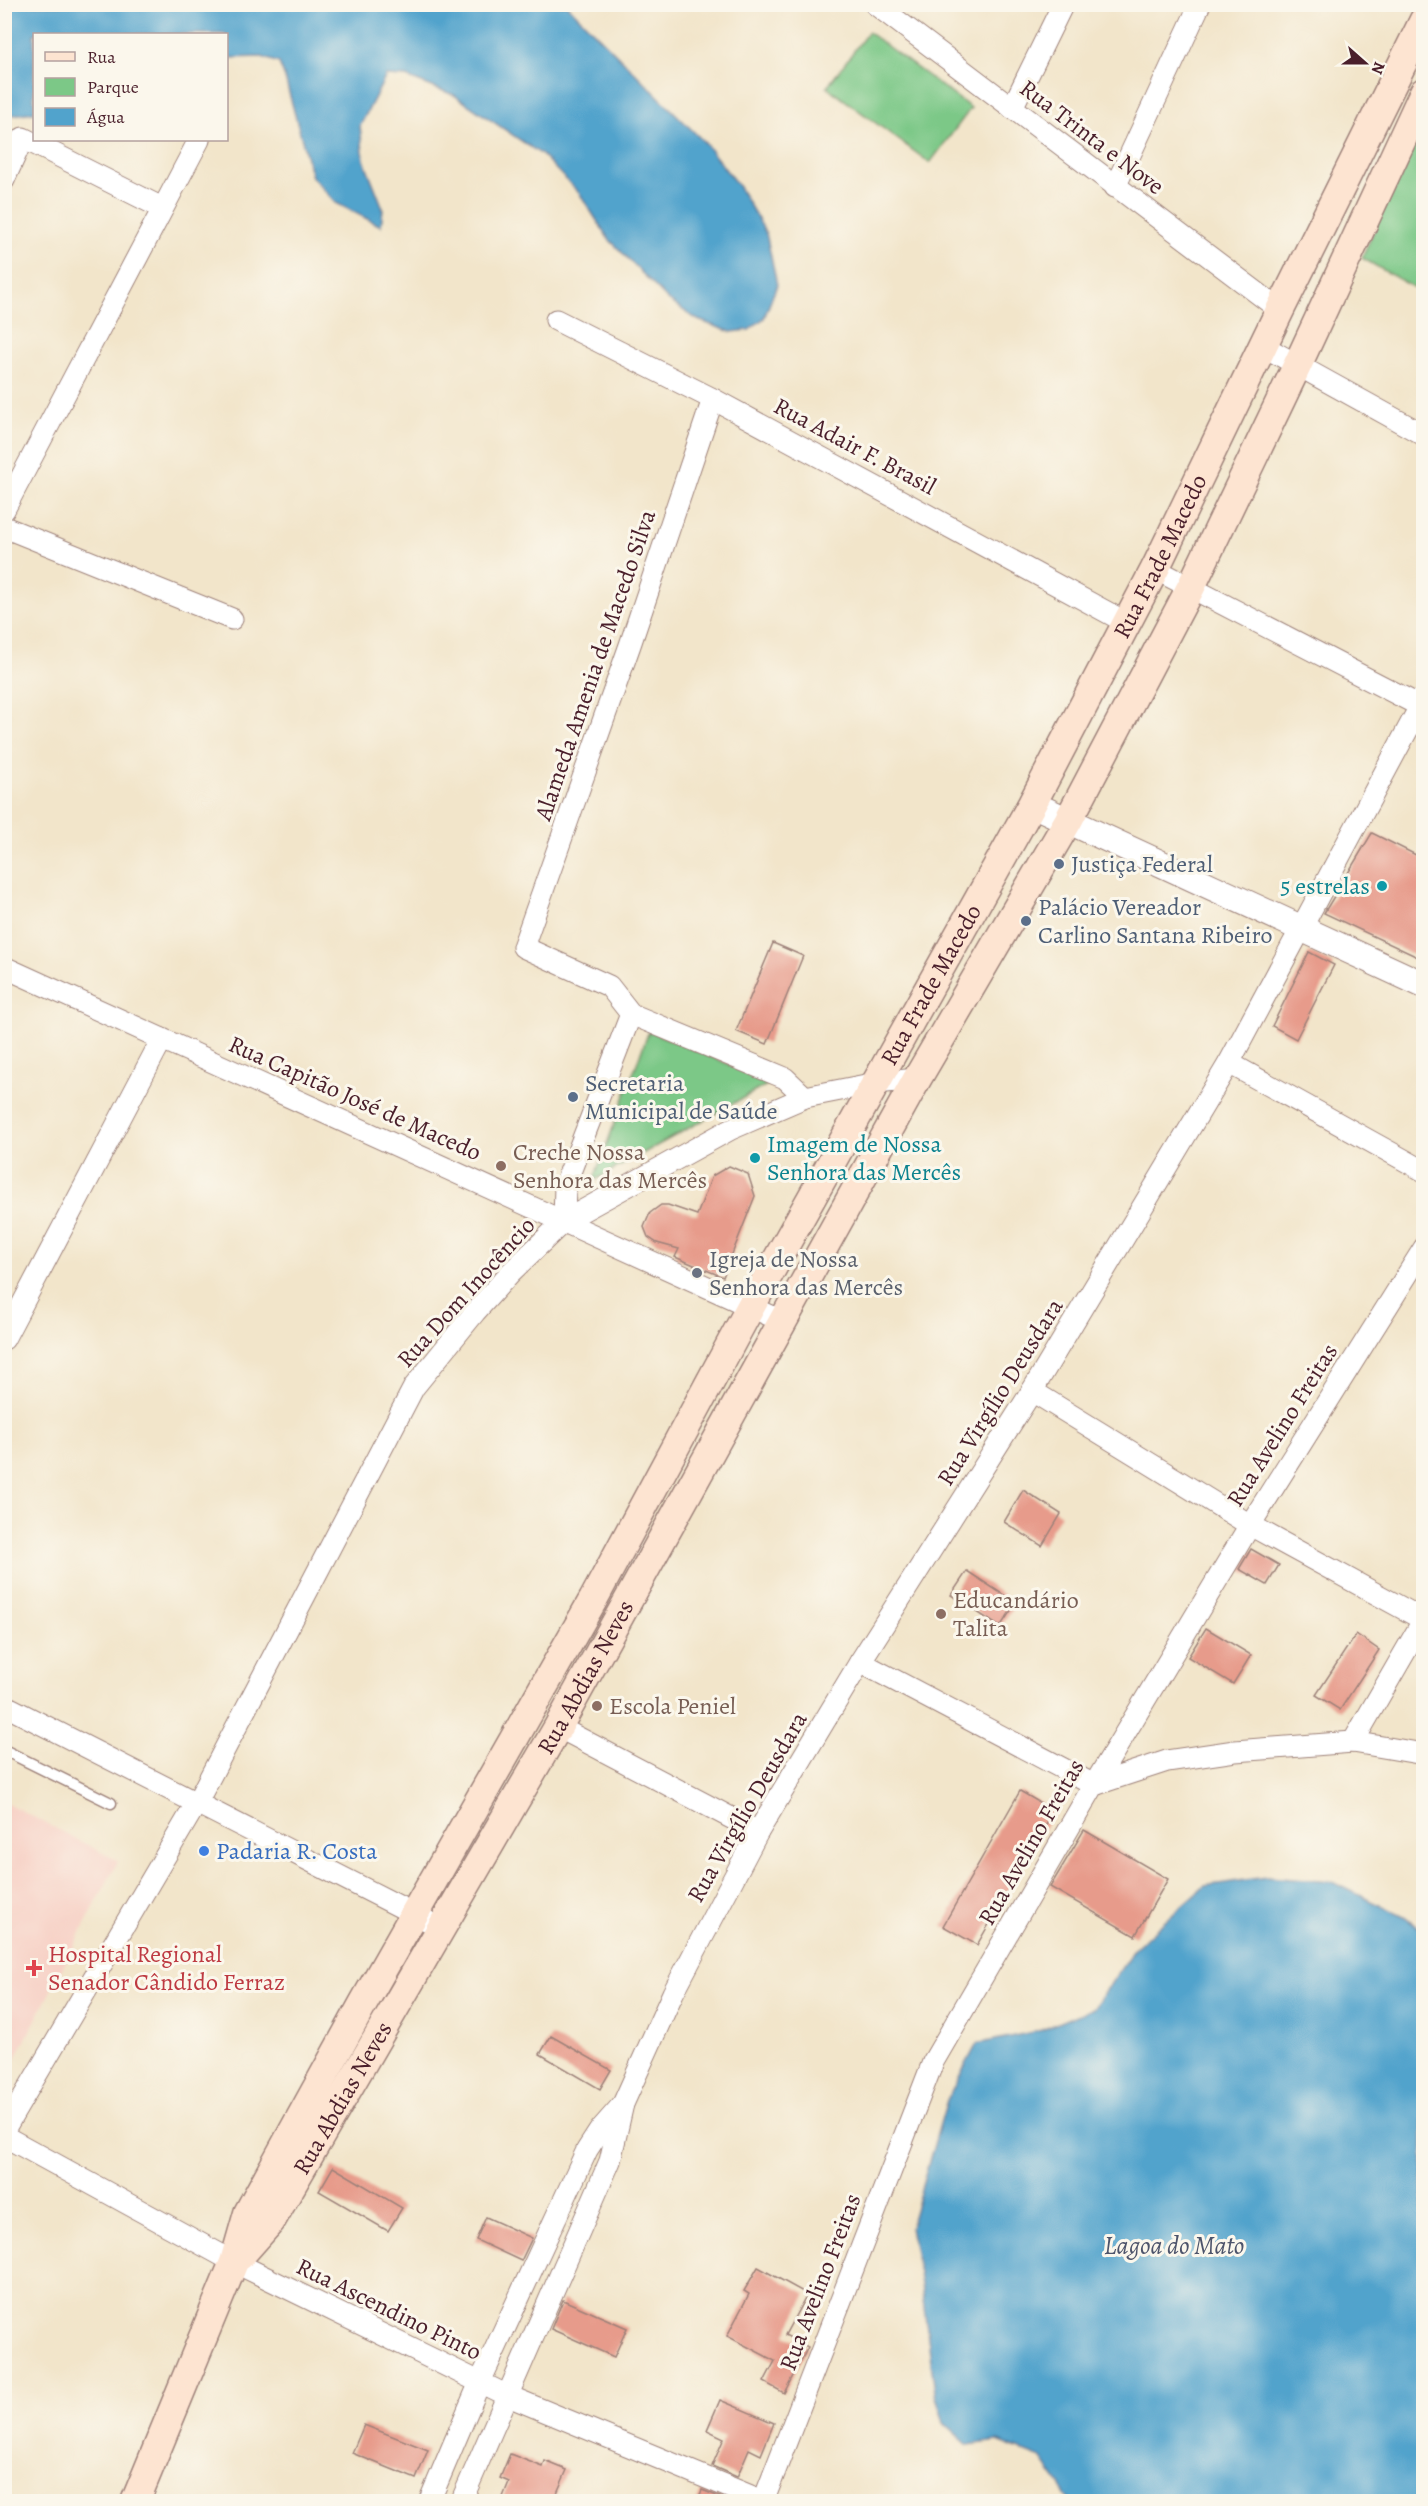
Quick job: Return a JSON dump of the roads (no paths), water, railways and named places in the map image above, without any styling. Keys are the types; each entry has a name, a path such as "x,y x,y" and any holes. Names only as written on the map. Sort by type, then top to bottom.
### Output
{"main road":[{"name":"Rua Frade Macedo","path":"876,1083 1032,804 1155,569 1424,20"},
{"name":"Rua Frade Macedo","path":"918,1079 1068,820 1191,587 1424,92"},
{"name":"Rua Abdias Neves","path":"234,2262 271,2222 558,1727 918,1079"},
{"name":"Rua Abdias Neves","path":"135,2502 234,2262 248,2214 363,2004 593,1600 876,1083"},
{"path":"593,1600 619,1615"},
{"path":"363,2004 389,2019"}],"street":[{"name":"Rua Trinta e Nove","path":"875,4 1280,310"},
{"path":"1012,108 1063,4"},
{"path":"1115,187 1200,4"},
{"path":"4,180 23,138 162,208"},
{"path":"4,510 198,141"},
{"name":"Rua Adair F. Brasil","path":"556,320 713,399 1127,623"},
{"path":"1263,346 1424,435"},
{"name":"Alameda Amenia de Macedo Silva","path":"631,1014 609,986 523,947 630,645 713,399"},
{"path":"4,527 232,619"},
{"path":"1155,569 1422,704"},
{"name":"Rua Virgílio Deusdara","path":"461,2502 610,2161 623,2104 673,1993 758,1832 860,1662 1032,1391 1229,1063 1422,704"},
{"path":"1032,804 1424,985"},
{"name":"Rua Capitão José de Macedo","path":"4,967 782,1321"},
{"path":"564,1221 565,1185 631,1014 785,1078 806,1097"},
{"path":"4,1339 162,1039"},
{"path":"1229,1063 1424,1171"},
{"name":"Rua Dom Inocêncio","path":"4,2130 196,1804 414,1387 445,1347 510,1273 564,1221 730,1129 806,1097 876,1083 918,1079"},
{"name":"Rua Avelino Freitas","path":"764,2501 933,2062 1094,1785 1250,1525 1424,1248"},
{"path":"1032,1391 1250,1525 1423,1620 1353,1743"},
{"path":"860,1662 1094,1785 1167,1761 1235,1752 1353,1743 1424,1754"},
{"path":"4,1705 441,1927"},
{"path":"558,1727 758,1832"},
{"name":"Rua Virgílio Deusdara","path":"429,2502 480,2382 587,2150 600,2130 623,2104"},
{"name":"Rua Ascendino Pinto","path":"4,2136 234,2262 506,2395 764,2501"}],"lane":[{"path":"4,1750 111,1803"}],"water":[{"path":"4,5 567,5 705,143 739,187 766,233 777,285 764,318 749,330 731,332 698,320 668,300 608,238 580,194 542,155 454,95 406,77 386,76 360,126 364,160 383,208 381,226 336,203 312,177 279,63 262,57 228,58 228,33 33,33 33,112 5,116"},
{"name":"Lagoa do Mato","path":"1266,1877 1333,1882 1404,1917 1423,1931 1423,2501 1071,2501 1041,2458 998,2441 968,2445 944,2423 935,2392 921,2284 910,2227 947,2100 977,2044 1042,2030 1094,2008 1136,1947 1205,1886"}],"place":[{"name":"Justiça Federal","path":"1059,864"},
{"name":"5 estrelas","path":"1382,886"},
{"name":"Palácio Vereador Carlino Santana Ribeiro","path":"1026,921"},
{"name":"Secretaria Municipal de Saúde","path":"573,1097"},
{"name":"Imagem de Nossa Senhora das Mercês","path":"755,1158"},
{"name":"Creche Nossa Senhora das Mercês","path":"501,1166"},
{"name":"Igreja de Nossa Senhora das Mercês","path":"697,1273"},
{"name":"Educandário Talita","path":"941,1614"},
{"name":"Escola Peniel","path":"597,1706"},
{"name":"Padaria R. Costa","path":"204,1851"},
{"name":"Hospital Regional Senador Cândido Ferraz","path":"34,1968"}]}
